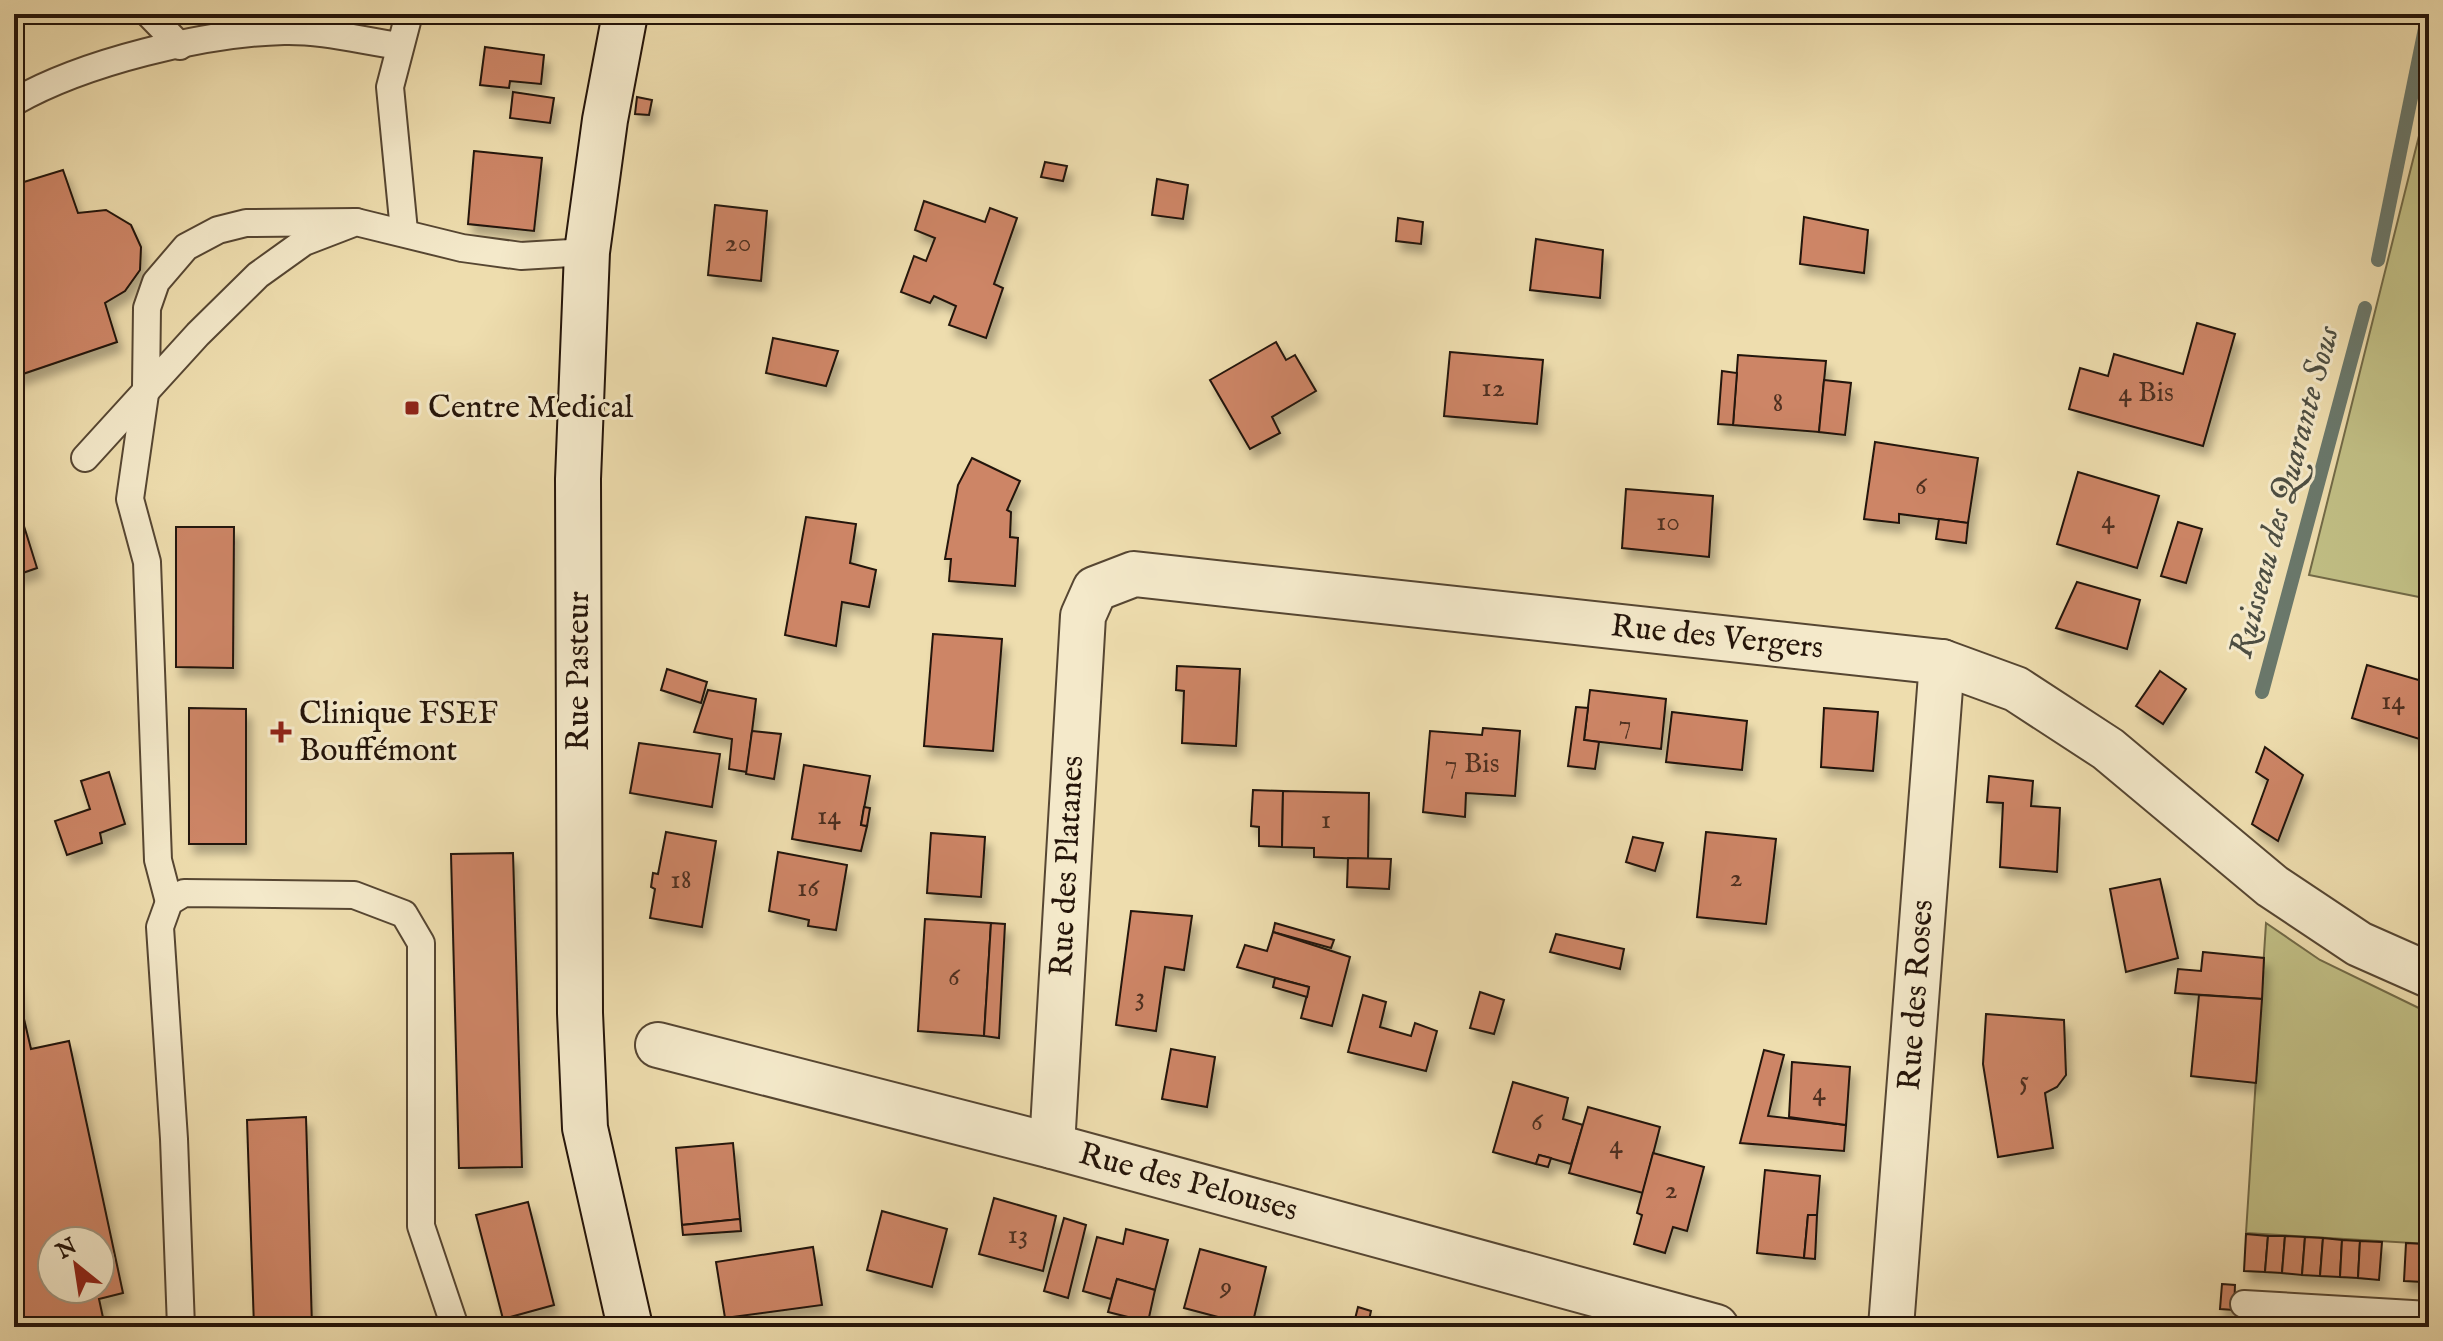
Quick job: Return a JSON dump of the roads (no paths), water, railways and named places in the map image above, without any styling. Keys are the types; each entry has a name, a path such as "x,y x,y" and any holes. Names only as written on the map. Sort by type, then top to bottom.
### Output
{"street":[{"name":"Rue Pasteur","path":"625,14 605,120 587,252 578,479 580,1013 585,1128 630,1327"},
{"name":"Rue des Vergers","path":"1095,589 1134,574 1942,662 2016,689 2108,749 2272,886 2359,944 2429,975"},
{"name":"Rue des Platanes","path":"1052,1146 1083,616 1095,589"},
{"name":"Rue des Roses","path":"1891,1327 1942,662"},
{"name":"Rue des Pelouses","path":"658,1045 1052,1146 1716,1327"}],"lane":[{"path":"149,14 180,46"},
{"path":"404,231 389,106 390,87 409,14"},
{"path":"14,102 100,65 207,39 286,31 400,46"},
{"path":"181,1327 174,1139 160,927 169,902 158,860 147,562 130,499 146,387 147,308 156,282 186,247 218,230 246,223 356,222 404,231 462,248 521,256 587,252"},
{"path":"85,458 146,387 258,275 304,242 356,222"},
{"path":"169,902 184,893 354,895 404,914 421,943 421,1226 455,1327"},
{"path":"2244,1304 2429,1315"}],"waterway":[{"name":"Ruisseau des Quarante Sous","path":"2378,260 2428,14"},
{"name":"Ruisseau des Quarante Sous","path":"2262,692 2365,308"}],"place":[{"name":"Centre Medical","path":"412,408"},
{"name":"Clinique FSEF Bouffémont","path":"281,732"}]}
